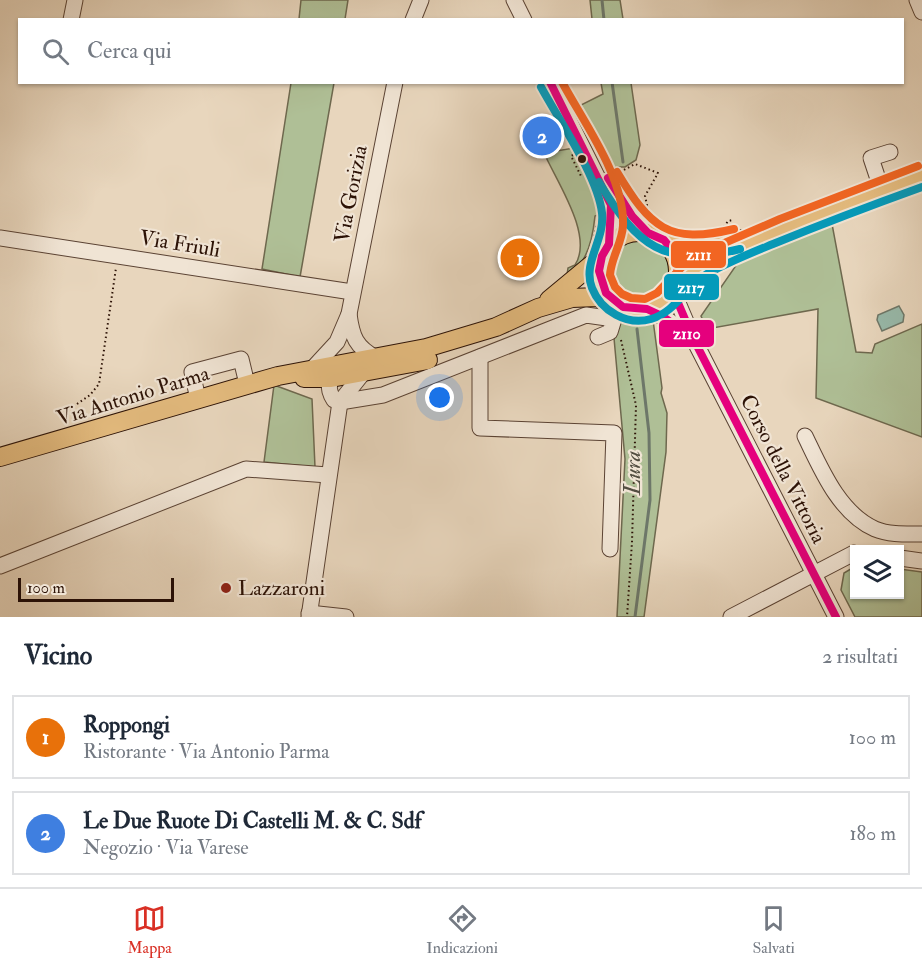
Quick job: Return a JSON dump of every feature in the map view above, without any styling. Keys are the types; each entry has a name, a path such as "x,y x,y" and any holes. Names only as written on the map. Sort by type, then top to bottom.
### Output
{"main road":[{"path":"791,225 714,245 688,245 663,234 627,233 601,250 600,279 615,311 647,309 661,303 701,265 791,225 922,176"},
{"path":"663,234 678,264 674,289"},
{"name":"Via Antonio Parma","path":"538,308 601,250"},
{"name":"Via Antonio Parma","path":"278,375 331,378 424,361 456,350 496,327 538,308 582,296 597,297 615,311"},
{"name":"Via Antonio Parma","path":"0,457 278,375 426,348 496,327"}],"street":[{"path":"71,18 75,0"},
{"path":"414,18 420,0"},
{"path":"507,0 516,18"},
{"path":"514,0 523,18"},
{"path":"917,0 922,12"},
{"name":"Via Gorizia","path":"313,368 337,342 349,314 395,84"},
{"path":"551,84 608,198 612,215 601,250"},
{"path":"558,84 619,196 663,234"},
{"path":"882,191 872,158 890,152"},
{"name":"Via Friuli","path":"0,238 352,292"},
{"name":"Corso della Vittoria","path":"674,289 693,338 836,617"},
{"name":"Corso della Vittoria","path":"647,309 668,320 693,338"},
{"path":"376,358 346,368 331,378 330,395 339,402 383,395 586,315 615,311 610,332 598,337"},
{"name":"Via Gorizia","path":"349,314 357,345 376,358"},
{"path":"480,357 480,428 614,433 610,549"},
{"path":"198,399 192,372 241,359 247,384"},
{"path":"346,617 309,615 339,402 363,373"},
{"path":"805,436 826,480 853,513 875,529 892,533 922,534"},
{"path":"0,566 246,470 328,475"},
{"path":"731,617 850,556"},
{"path":"904,559 922,561"}],"path":[{"path":"568,84 611,170"},
{"path":"618,172 628,170 635,164 658,173 645,196 649,215 663,234"},
{"path":"599,216 601,250"},
{"path":"717,234 728,221 733,220"},
{"path":"77,404 90,396 99,384 118,255"},
{"path":"688,304 691,296 702,286 705,275"},
{"path":"615,311 636,405 633,519 627,617"}],"shaded area":[{"path":"301,0 348,0 345,18 299,18"},
{"path":"590,0 620,0 623,18 592,18"},
{"path":"291,84 334,84 300,277 262,269"},
{"path":"601,84 631,84 640,145 636,160 625,167 612,167 595,133 589,136 575,108 603,94"},
{"path":"574,148 602,196 606,212 595,216 591,241 585,258 574,271 567,275 568,268 575,265 580,253 580,239 577,224 565,194 544,153"},
{"path":"832,224 856,352 872,353 875,344 922,324 922,437 816,398 818,309 707,329 701,316 737,264"},
{"path":"639,241 660,250 669,271 660,292 639,301 618,292 609,271 618,250"},
{"path":"899,306 904,315 903,322 882,331 877,320 878,315"},
{"path":"618,315 630,320 653,320 661,393 667,413 666,452 644,617 617,617 625,459 614,338"},
{"path":"274,385 312,399 315,467 264,462"},
{"path":"850,569 850,599 904,599 904,570 922,572 922,617 855,617 841,590 844,573"}],"waterway":[{"name":"Lura","path":"602,0 604,18"},
{"name":"Lura","path":"612,84 623,162"},
{"name":"Lura","path":"635,617 650,500 649,433 637,329"}],"transit line":[{"name":"z110","path":"551,84 611,205 609,244 602,256 599,271 606,293 623,307 647,309 662,316 693,338 836,617"},
{"name":"z111","path":"563,84 602,151 617,189 622,208 623,226 610,275 615,287 622,294 631,298 645,299 657,293 682,267 699,254 780,219 918,166"},
{"name":"z117","path":"541,87 586,166 599,199 602,223 590,270 592,288 608,310 624,318 642,321 660,316 700,279 723,266 810,229 922,187"},
{"name":"z111","path":"617,172 640,206 663,227 693,235 734,229"},
{"name":"z110","path":"608,178 632,216 648,233 664,240 673,251 678,272 673,291 696,345"},
{"name":"z117","path":"599,182 626,222 655,247 691,256 740,249"}],"place":[{"name":"Le Due Ruote Di Castelli M. & C. Sdf","path":"542,136"},
{"name":"Roppongi","path":"520,258"},
{"name":"Lazzaroni","path":"226,588"}]}
